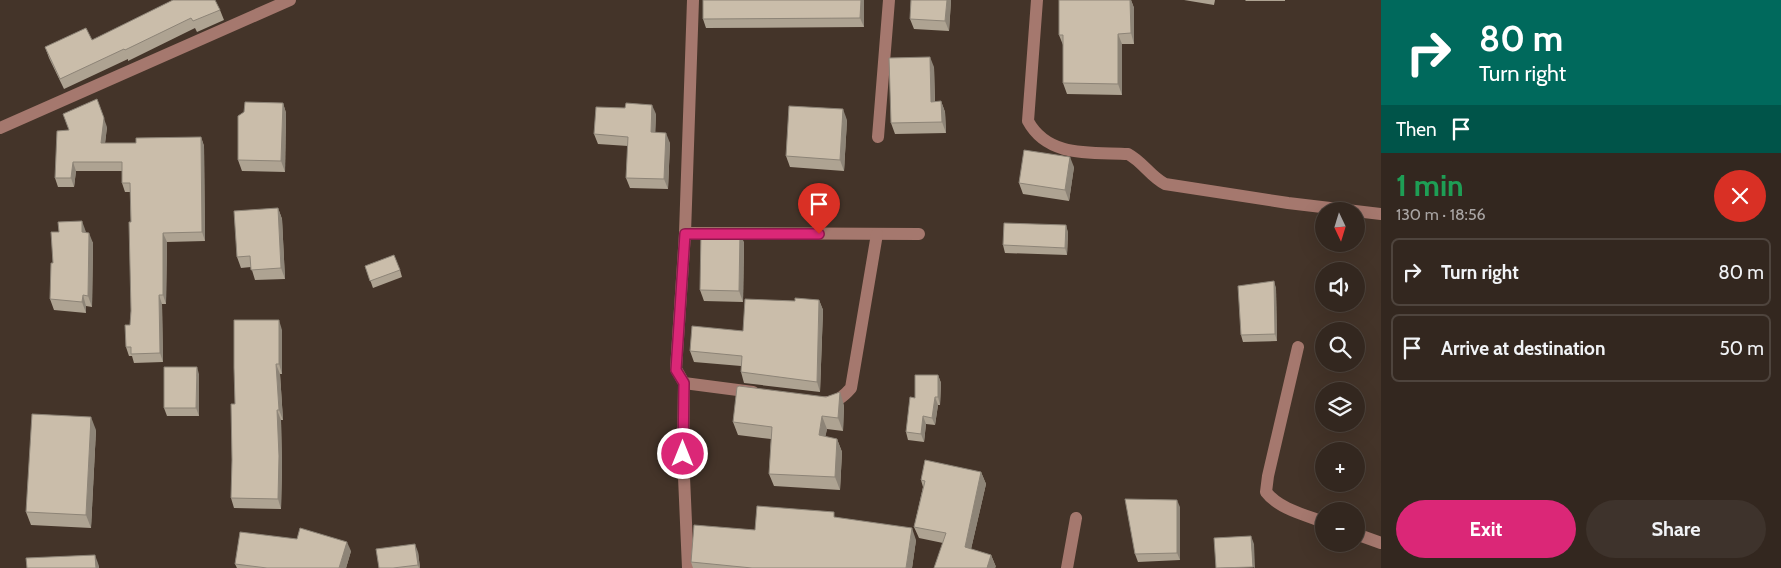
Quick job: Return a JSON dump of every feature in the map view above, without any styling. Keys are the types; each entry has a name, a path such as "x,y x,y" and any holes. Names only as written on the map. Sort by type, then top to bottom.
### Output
{"street":[{"path":"0,128 289,0"},
{"path":"688,568 683,454 684,383 676,370 685,234 693,0"},
{"path":"878,137 889,0"},
{"path":"1037,0 1028,121 1033,130 1045,142 1064,150 1128,154 1136,158 1153,178 1165,184 1288,203 1381,214"},
{"path":"685,234 920,234"},
{"path":"812,400 832,402 844,396 851,388 877,234"},
{"path":"1298,347 1266,492 1280,504 1315,518"},
{"path":"684,383 763,394"},
{"path":"1067,568 1076,518"},
{"path":"1365,537 1381,543"}],"building":[{"path":"173,0 215,0 220,10 193,21 191,18 60,79 45,47 86,28 92,40"},
{"path":"703,0 861,0 860,18 703,19"},
{"path":"911,0 947,0 945,21 910,19"},
{"path":"1059,0 1130,0 1131,33 1118,34 1118,84 1063,83 1063,35 1059,35"},
{"path":"930,57 931,102 941,101 942,122 891,123 889,58"},
{"path":"97,99 104,118 101,143 136,143 136,138 201,137 202,232 163,233 163,295 159,295 160,353 131,354 131,347 126,347 125,325 130,325 131,311 129,222 131,222 130,183 122,183 122,162 73,162 71,178 55,178 57,131 69,130 63,114"},
{"path":"245,102 283,103 281,161 238,160 238,116 244,112"},
{"path":"626,103 652,105 651,132 666,133 664,179 626,178 628,137 594,134 596,107 625,108"},
{"path":"789,106 843,109 840,160 786,156"},
{"path":"1024,150 1070,157 1065,190 1019,183"},
{"path":"278,208 281,268 251,270 250,256 237,257 234,211"},
{"path":"82,221 82,232 89,233 88,296 83,295 82,302 50,299 51,263 53,263 51,232 59,232 58,222"},
{"path":"1004,223 1066,225 1065,248 1003,245"},
{"path":"701,232 740,232 739,291 700,290"},
{"path":"394,255 400,270 370,281 365,266"},
{"path":"1274,281 1275,334 1241,335 1238,286"},
{"path":"795,298 819,300 817,382 741,372 742,356 690,351 692,326 743,331 745,299 795,301"},
{"path":"234,320 279,320 279,364 276,364 279,410 277,410 278,499 231,498 231,404 235,404"},
{"path":"164,367 197,367 196,408 164,408"},
{"path":"915,375 938,375 938,397 935,397 932,418 923,416 921,434 906,432 910,397 915,398"},
{"path":"737,387 826,397 840,392 838,418 822,416 819,435 837,439 835,477 769,474 772,427 733,422"},
{"path":"32,414 91,417 86,515 26,512"},
{"path":"925,460 981,472 965,547 991,555 987,568 934,568 946,533 914,527 925,481 921,480"},
{"path":"1125,499 1177,500 1177,553 1135,554"},
{"path":"757,506 834,512 834,517 912,528 906,568 752,568 691,562 694,525 755,530"},
{"path":"300,528 347,542 339,568 267,568 235,564 240,532 297,539"},
{"path":"1251,536 1253,567 1216,568 1214,538"},
{"path":"415,544 418,565 379,568 376,549"},
{"path":"95,555 96,568 27,568 26,558"}],"route":[{"path":"683,454 684,383 676,370 685,234 819,234"}]}
